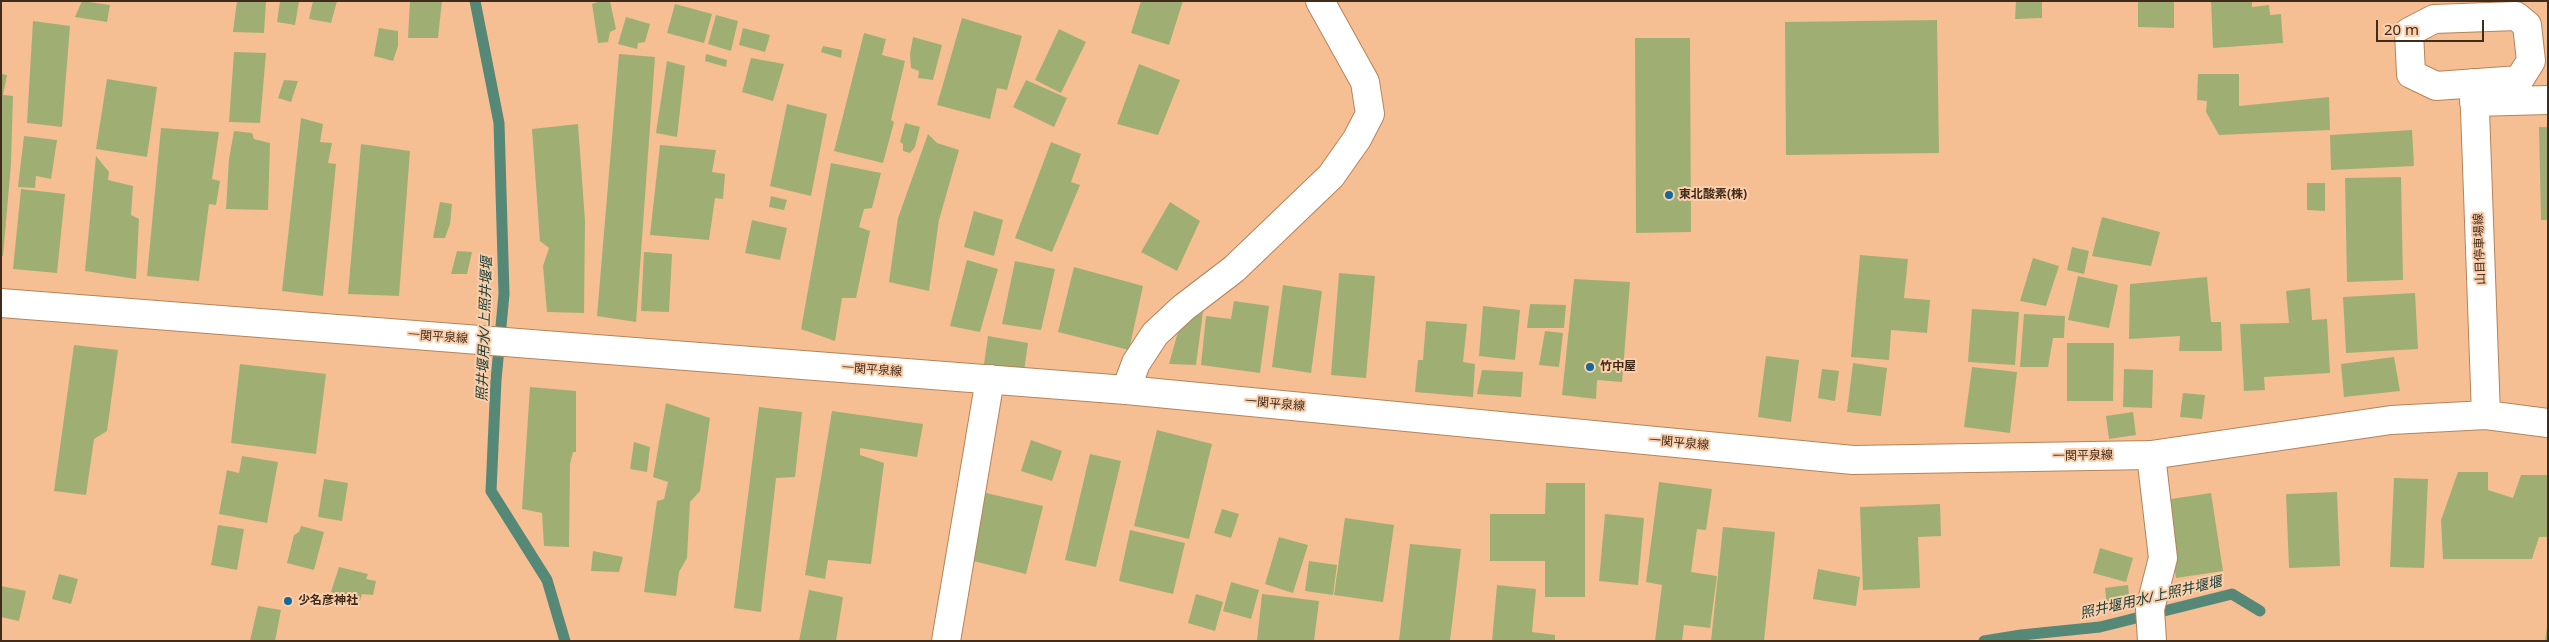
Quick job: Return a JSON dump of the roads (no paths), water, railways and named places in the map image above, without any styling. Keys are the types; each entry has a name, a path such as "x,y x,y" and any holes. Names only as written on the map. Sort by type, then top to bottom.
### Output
{"main road":[{"path":"1126,390 1136,364 1155,334 1183,308 1234,269 1331,176 1357,139 1370,114 1365,82 1320,1"},
{"name":"山目停車場線","path":"2486,415 2474,93 2548,100"},
{"name":"一関平泉線","path":"1,303 1126,390 1853,460 2151,455 2391,420 2486,415 2548,423"},
{"path":"946,641 990,379"},
{"path":"2151,455 2163,558 2150,609 2152,641"}],"waterway":[{"name":"照井堰用水/上照井堰堰","path":"475,1 499,123 504,294 496,380 491,491 547,580 565,641"},
{"name":"照井堰用水/上照井堰堰","path":"1984,641 2021,635 2100,627 2232,594 2260,611"}],"place":[{"name":"東北酸素(株)","path":"1669,195"},
{"name":"竹中屋","path":"1590,367"},
{"name":"少名彦神社","path":"288,601"}]}
